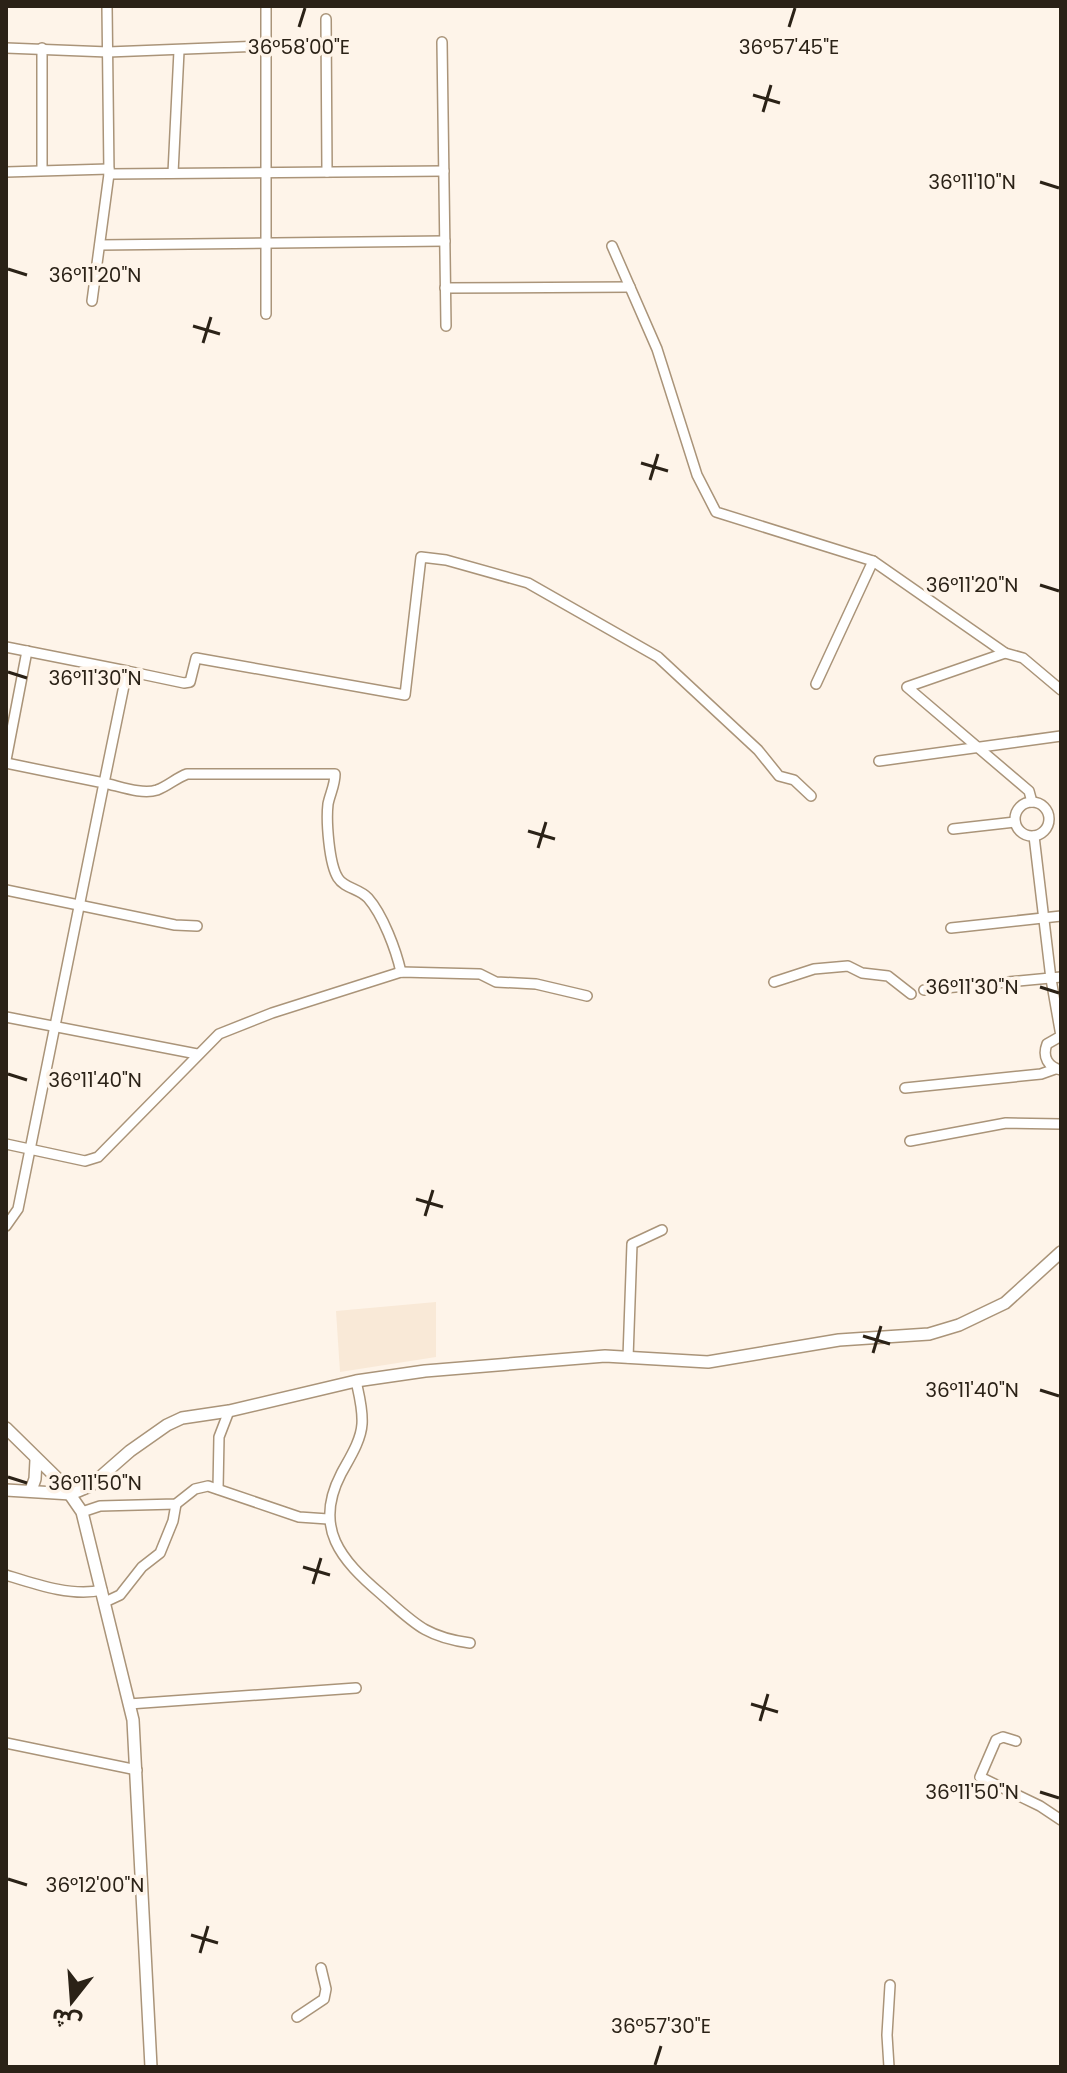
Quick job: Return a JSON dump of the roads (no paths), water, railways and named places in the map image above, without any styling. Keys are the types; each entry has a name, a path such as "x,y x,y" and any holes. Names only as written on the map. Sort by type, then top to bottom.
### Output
{"street":[{"path":"92,301 109,171 107,6"},
{"path":"266,6 266,314"},
{"path":"326,19 327,172"},
{"path":"442,42 446,326"},
{"path":"6,48 108,52 264,46"},
{"path":"42,48 42,169"},
{"path":"173,173 179,51"},
{"path":"6,172 42,169 173,173 444,171"},
{"path":"100,245 445,241"},
{"path":"612,246 657,349 697,475 716,512 873,561 1005,653 1023,658 1061,690"},
{"path":"445,288 630,287"},
{"path":"6,647 184,683 190,682 196,658 405,695 421,557 446,560 528,583 658,657 758,750 779,776 794,780 811,796"},
{"path":"816,684 873,561"},
{"path":"27,651 6,762 146,791 157,790 187,774 335,774 328,802 329,840 336,875 340,881 370,899 396,951 401,972"},
{"path":"1005,653 907,687 1029,791 1032,802"},
{"path":"6,1226 18,1209 127,671"},
{"path":"879,761 1061,736"},
{"path":"1032,802 1042,805 1049,816 1047,830 1034,836 1021,832 1015,822 1021,806 1032,802"},
{"path":"1049,816 1061,815"},
{"path":"953,829 1015,822"},
{"path":"1034,836 1044,918 1056,978 1061,1036 1050,1040 1045,1050 1047,1061 1058,1070"},
{"path":"6,890 175,925 197,926"},
{"path":"951,928 1061,916"},
{"path":"774,982 814,969 848,966 862,973 888,976 911,994"},
{"path":"6,1144 85,1161 98,1157 219,1034 272,1013 401,972 480,974 496,982 536,984 587,996"},
{"path":"924,990 1056,978"},
{"path":"6,1017 197,1054"},
{"path":"905,1088 1058,1070"},
{"path":"910,1141 1006,1123 1061,1124"},
{"path":"628,1358 632,1244 662,1230"},
{"path":"6,1490 71,1494 90,1486 130,1451 182,1418 229,1411 356,1381 425,1371 605,1356 708,1362 839,1340 929,1334 959,1325 1005,1303 1061,1252"},
{"path":"356,1381 362,1426 338,1480 328,1519 339,1549 355,1571 422,1630 442,1639 470,1643"},
{"path":"218,1489 219,1437 229,1411"},
{"path":"6,1428 71,1494 82,1512 133,1720 151,2067"},
{"path":"31,1490 36,1460"},
{"path":"82,1512 100,1506 176,1504 195,1489 208,1486 299,1517 328,1519"},
{"path":"6,1575 74,1591 103,1596 120,1595 142,1567 160,1553 173,1521 176,1504"},
{"path":"129,1704 356,1688"},
{"path":"1016,1741 1003,1737 996,1740 980,1777 1040,1806 1061,1820"},
{"path":"6,1743 137,1770"},
{"path":"297,2017 324,1999 326,1989 321,1968"},
{"path":"889,2067 890,1985"}]}
